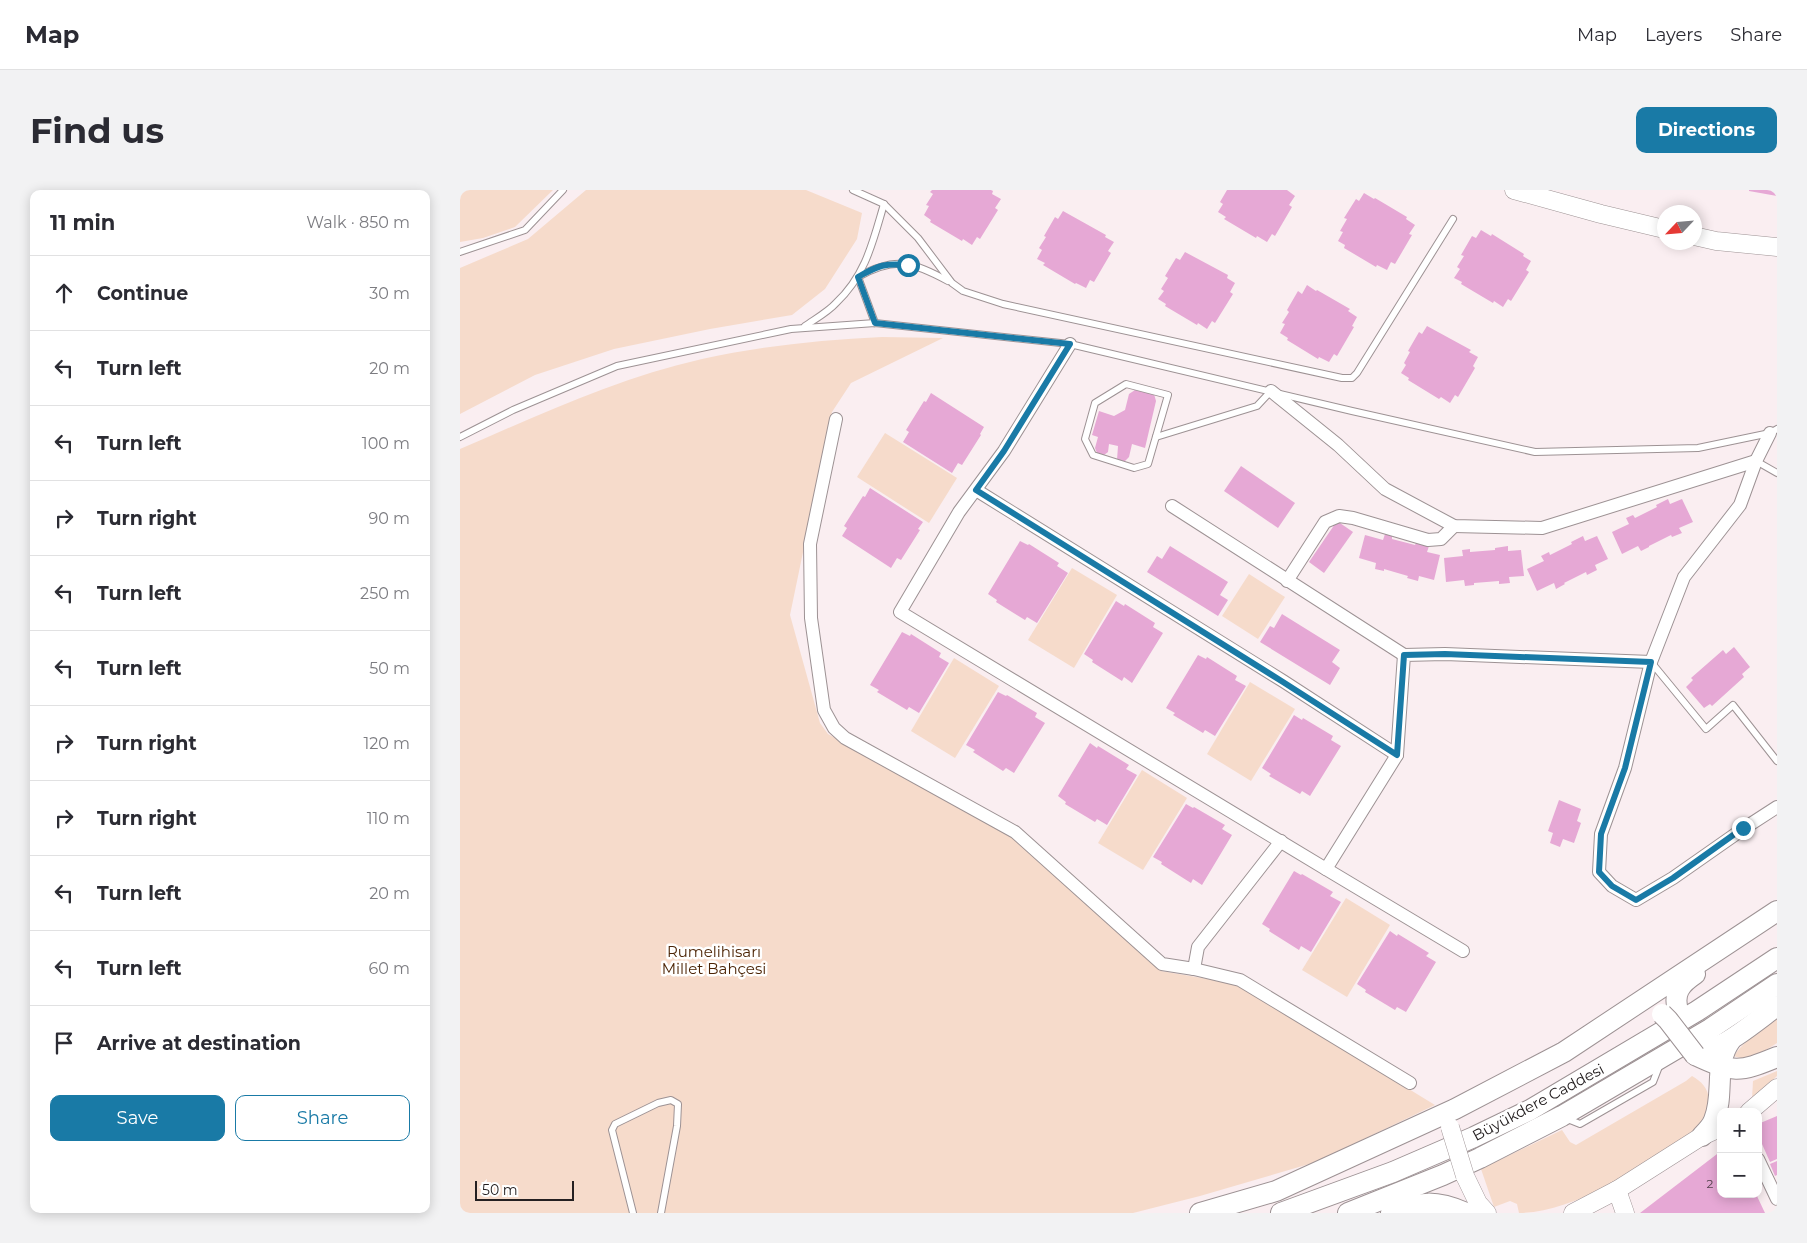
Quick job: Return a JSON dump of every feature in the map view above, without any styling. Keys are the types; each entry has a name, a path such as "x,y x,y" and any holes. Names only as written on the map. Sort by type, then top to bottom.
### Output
{"main road":[{"path":"1777,911 1712,955 1704,966 1678,988 1668,1020 1721,1066 1732,1070 1749,1068 1777,1057"},
{"path":"1200,1213 1276,1191 1452,1118 1609,1024 1658,989 1725,946"},
{"name":"Büyükdere Caddesi","path":"1281,1213 1393,1172 1474,1137 1530,1110 1697,1011 1777,958"},
{"name":"Büyükdere Caddesi","path":"1348,1213 1450,1172 1562,1116 1710,1029 1777,984"},
{"path":"1698,1047 1717,1046 1731,1040 1777,1006"},
{"path":"1609,1024 1626,1016 1646,1011 1655,1010 1670,1013"},
{"path":"1702,1136 1714,1121 1722,1057 1731,1040"},
{"path":"1698,1047 1716,1078 1719,1090"},
{"path":"1391,1213 1412,1204 1433,1203 1456,1208 1466,1213"}],"street":[{"path":"1516,190 1657,227"},
{"path":"1702,238 1777,247"},
{"path":"1070,344 1004,451 959,512 900,612 1463,951"},
{"path":"1271,391 1338,445 1385,490 1454,526 1542,528 1756,461"},
{"path":"836,419 810,544 811,618 824,710 834,728 845,738 1015,832 1162,964 1194,969 1240,980 1410,1083"},
{"path":"1773,431 1756,461 1740,504 1684,577 1651,662 1625,768 1601,834 1599,872 1612,886 1636,900 1673,878 1743,828 1777,807"},
{"path":"976,490 1275,676 1397,755"},
{"path":"1172,506 1404,655 1445,654 1651,662"},
{"path":"1287,581 1325,522 1339,516 1353,518 1428,540 1441,539 1454,526"},
{"path":"1326,869 1397,755 1404,655"},
{"path":"1194,969 1198,947 1281,841"},
{"path":"1754,1108 1777,1088"},
{"path":"1452,1118 1474,1213"},
{"path":"1573,1213 1617,1190 1702,1136 1717,1130"},
{"path":"1762,1167 1777,1198"},
{"path":"1465,1176 1474,1197 1486,1213"},
{"path":"1617,1190 1625,1213"}],"lane":[{"path":"460,252 525,230 563,190"},
{"path":"853,190 884,204 918,238 952,283"},
{"path":"804,327 836,304 858,277 869,256 884,204"},
{"path":"858,277 873,268 886,264 908,265 927,270 963,291 1003,304 1342,378 1352,378 1357,373 1453,219"},
{"path":"858,277 875,323"},
{"path":"460,438 513,410 617,366 804,327 875,323 1070,344 1535,452 1698,448 1773,431"},
{"path":"1126,384 1168,395 1156,437 1148,464 1134,468 1092,455 1085,439 1095,403 1126,384"},
{"path":"1156,437 1257,406 1271,391"},
{"path":"1756,461 1777,473"},
{"path":"1651,662 1706,729 1733,705 1777,761"},
{"path":"633,1213 612,1130 615,1124 624,1119 658,1103 671,1100 678,1104 677,1126 662,1213"}],"green space":[{"path":"460,190 553,190 515,227 483,238 460,242"},
{"path":"586,190 806,190 862,213 857,239 825,289 792,315 710,329 614,349 535,375 460,414 460,268 528,239"},
{"name":"Rumelihisarı Millet Bahçesi","path":"882,337 943,338 851,383 832,412 790,615 820,723 828,734 1017,839 1161,971 1237,984 1435,1105 1316,1162 1200,1196 1133,1213 460,1213 460,449 579,398 671,367 724,354 769,347"},
{"path":"885,433 957,478 929,523 857,477"},
{"path":"1072,568 1117,595 1074,668 1028,640"},
{"path":"1249,574 1285,597 1258,639 1222,616"},
{"path":"954,658 999,686 955,758 911,731"},
{"path":"1250,682 1295,709 1251,781 1207,754"},
{"path":"1142,770 1187,798 1143,870 1098,843"},
{"path":"1346,898 1390,925 1347,997 1302,970"},
{"path":"1777,1019 1777,1043 1751,1057 1740,1058 1734,1056 1748,1040"},
{"path":"1777,1071 1777,1076 1752,1099 1753,1081"},
{"path":"1692,1076 1707,1091 1709,1099 1705,1118 1698,1130 1666,1152 1626,1177 1582,1198 1560,1206 1519,1213 1517,1204 1510,1201 1494,1207 1481,1169 1562,1130 1570,1142 1576,1145"}],"building":[{"path":"932,190 991,190 993,191 992,194 1001,199 995,208 998,210 980,239 977,237 972,245 930,222 931,220 924,215 929,206 926,205 933,194 930,192"},
{"path":"1227,190 1287,190 1295,196 1289,205 1292,207 1275,236 1272,234 1267,242 1257,236 1256,238 1224,219 1226,217 1218,212 1223,204 1220,202"},
{"path":"1777,190 1777,196 1749,191"},
{"path":"1364,193 1407,217 1406,219 1415,225 1409,234 1412,235 1395,264 1391,262 1387,270 1377,265 1376,267 1344,248 1345,245 1338,241 1343,232 1340,231 1347,219 1344,218 1356,199 1359,201"},
{"path":"1063,211 1106,235 1105,237 1114,242 1108,251 1111,253 1094,282 1090,280 1086,288 1075,284 1043,265 1045,263 1037,259 1042,250 1039,248 1046,237 1044,236 1055,217 1058,219"},
{"path":"1481,230 1491,236 1492,234 1524,254 1523,256 1531,261 1526,270 1529,272 1511,301 1508,299 1503,307 1494,301 1493,303 1454,278 1460,269 1457,267 1464,256 1461,255 1472,236 1476,238"},
{"path":"1185,252 1228,275 1227,278 1235,283 1230,292 1233,294 1215,323 1212,321 1207,329 1165,306 1166,304 1158,299 1164,291 1161,289 1168,278 1165,276 1176,258 1180,260"},
{"path":"1307,285 1350,309 1348,311 1357,317 1352,326 1354,327 1337,356 1334,354 1329,362 1319,357 1318,359 1287,340 1288,338 1280,333 1285,324 1282,323 1289,312 1287,310 1298,291 1302,294"},
{"path":"1427,326 1471,350 1469,352 1478,357 1473,366 1475,368 1458,397 1455,395 1450,403 1441,397 1439,399 1408,380 1409,378 1401,373 1406,365 1404,363 1410,352 1408,351 1419,332 1422,334"},
{"path":"1135,390 1154,394 1156,401 1145,448 1132,444 1129,457 1124,462 1117,460 1118,446 1109,444 1108,452 1104,455 1097,453 1095,448 1098,437 1092,435 1099,411 1114,416 1125,410 1129,394"},
{"path":"931,393 984,427 962,465 958,463 952,473 903,442 909,432 906,430"},
{"path":"1241,466 1295,503 1278,528 1224,491"},
{"path":"870,488 923,522 901,560 897,558 891,568 842,536 847,528 844,526"},
{"path":"1668,499 1670,504 1682,499 1693,522 1679,528 1682,533 1672,537 1671,535 1641,551 1638,546 1622,554 1612,532 1629,524 1626,518 1633,515 1635,518"},
{"path":"1337,521 1353,532 1324,573 1309,562"},
{"path":"1385,534 1392,536 1392,539 1415,545 1416,543 1429,546 1427,552 1440,555 1434,580 1419,576 1418,581 1384,569 1384,571 1375,569 1376,563 1359,558 1365,535 1383,540"},
{"path":"1583,536 1585,541 1597,536 1608,559 1595,565 1597,570 1587,575 1586,572 1556,589 1554,583 1537,591 1527,569 1544,561 1541,556 1549,552 1550,555"},
{"path":"1020,541 1029,544 1059,563 1057,566 1068,573 1037,623 1027,617 1025,620 996,602 997,600 988,594"},
{"path":"1170,546 1228,582 1220,595 1228,600 1218,616 1147,572 1157,556 1162,559"},
{"path":"1508,546 1508,551 1521,550 1524,576 1509,577 1510,583 1499,584 1499,581 1474,583 1474,585 1465,586 1464,580 1446,582 1444,558 1463,556 1462,550 1470,549 1470,552 1495,550 1495,548"},
{"path":"1116,601 1124,606 1125,604 1155,623 1153,627 1163,633 1132,683 1124,677 1122,681 1092,662 1093,660 1084,654"},
{"path":"1282,614 1340,650 1332,662 1340,668 1330,685 1260,642 1270,626 1274,628"},
{"path":"902,632 910,636 911,634 941,653 939,657 949,663 919,713 909,707 907,710 877,692 879,690 870,685"},
{"path":"1734,647 1750,667 1742,674 1744,677 1712,706 1710,704 1704,708 1686,687 1693,680 1691,678 1723,650 1726,654"},
{"path":"1198,655 1206,659 1207,657 1237,676 1235,680 1246,686 1215,736 1205,730 1203,733 1173,715 1175,713 1166,708"},
{"path":"998,692 1007,695 1037,713 1035,717 1045,723 1014,773 1006,768 1003,771 973,752 975,750 966,745"},
{"path":"1294,715 1302,720 1303,718 1333,736 1331,740 1341,746 1310,796 1302,791 1300,794 1269,776 1271,774 1262,768"},
{"path":"1090,743 1129,765 1126,769 1137,775 1107,825 1097,819 1095,822 1065,804 1066,802 1058,796"},
{"path":"1559,800 1581,809 1577,821 1581,823 1574,843 1563,839 1560,847 1550,843 1553,833 1548,831"},
{"path":"1186,804 1225,825 1222,829 1232,835 1202,885 1193,879 1191,883 1153,857"},
{"path":"1294,871 1333,892 1330,896 1341,902 1311,952 1301,946 1299,950 1269,931 1270,929 1262,924"},
{"path":"1390,931 1429,953 1426,956 1436,962 1406,1012 1397,1007 1395,1010 1365,992 1366,990 1357,984"},
{"path":"1777,1116 1777,1159 1770,1162 1762,1144 1762,1122"},
{"path":"1717,1154 1717,1198 1758,1198 1765,1213 1640,1213"},
{"path":"1777,1161 1777,1175 1775,1176 1770,1164"}],"route":[{"path":"908,265 886,264 873,268 858,277 875,323 1070,344 1004,451 976,490 1397,755 1404,655 1445,654 1651,662 1625,768 1601,834 1599,872 1612,886 1636,900 1673,878 1743,828"}]}
